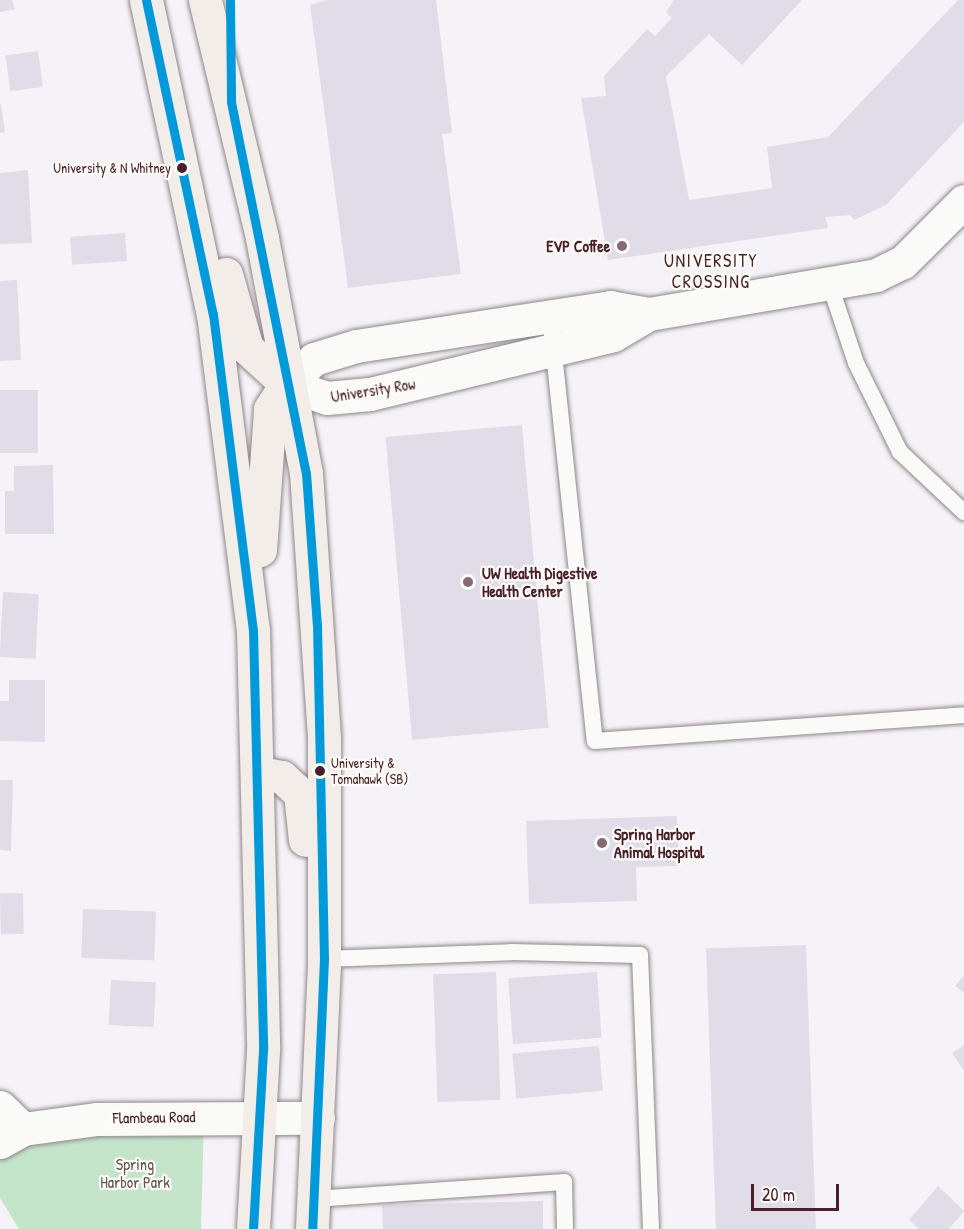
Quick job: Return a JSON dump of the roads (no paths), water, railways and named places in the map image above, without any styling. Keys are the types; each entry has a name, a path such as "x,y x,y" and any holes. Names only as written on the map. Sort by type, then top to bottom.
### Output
{"main road":[{"path":"146,0 165,71 213,314 254,630"},
{"path":"205,0 231,102 286,384 306,473 318,636 324,958 313,1214"},
{"path":"230,0 231,102"},
{"path":"165,71 197,126 234,310 247,348 286,384"},
{"path":"253,1229 261,1116 259,773 254,630 264,453 270,409 286,384"},
{"path":"259,773 293,785 306,810 304,871 324,958"}],"street":[{"name":"University Row","path":"649,314 618,306 332,351 310,362 286,384 320,397 341,398 619,333 649,314 831,285 876,275 903,262 964,201"},
{"name":"Flambeau Road","path":"0,1107 11,1136 97,1119 261,1116 318,1118"}],"lane":[{"path":"831,285 856,363 900,452 964,512"},
{"path":"550,315 595,741 964,715"},
{"path":"324,958 511,952 640,955 651,1229"},
{"path":"313,1214 564,1182 565,1229"}],"place":[{"name":"University & N Whitney","path":"182,168"},
{"name":"EVP Coffee","path":"622,246"},
{"name":"UW Health Digestive Health Center","path":"468,582"},
{"name":"University & Tomahawk (SB)","path":"320,771"},
{"name":"Spring Harbor Animal Hospital","path":"602,843"}],"district":[{"name":"UNIVERSITY CROSSING","path":"711,272"}],"park label":[{"name":"Spring Harbor Park","path":"135,1173"}]}
